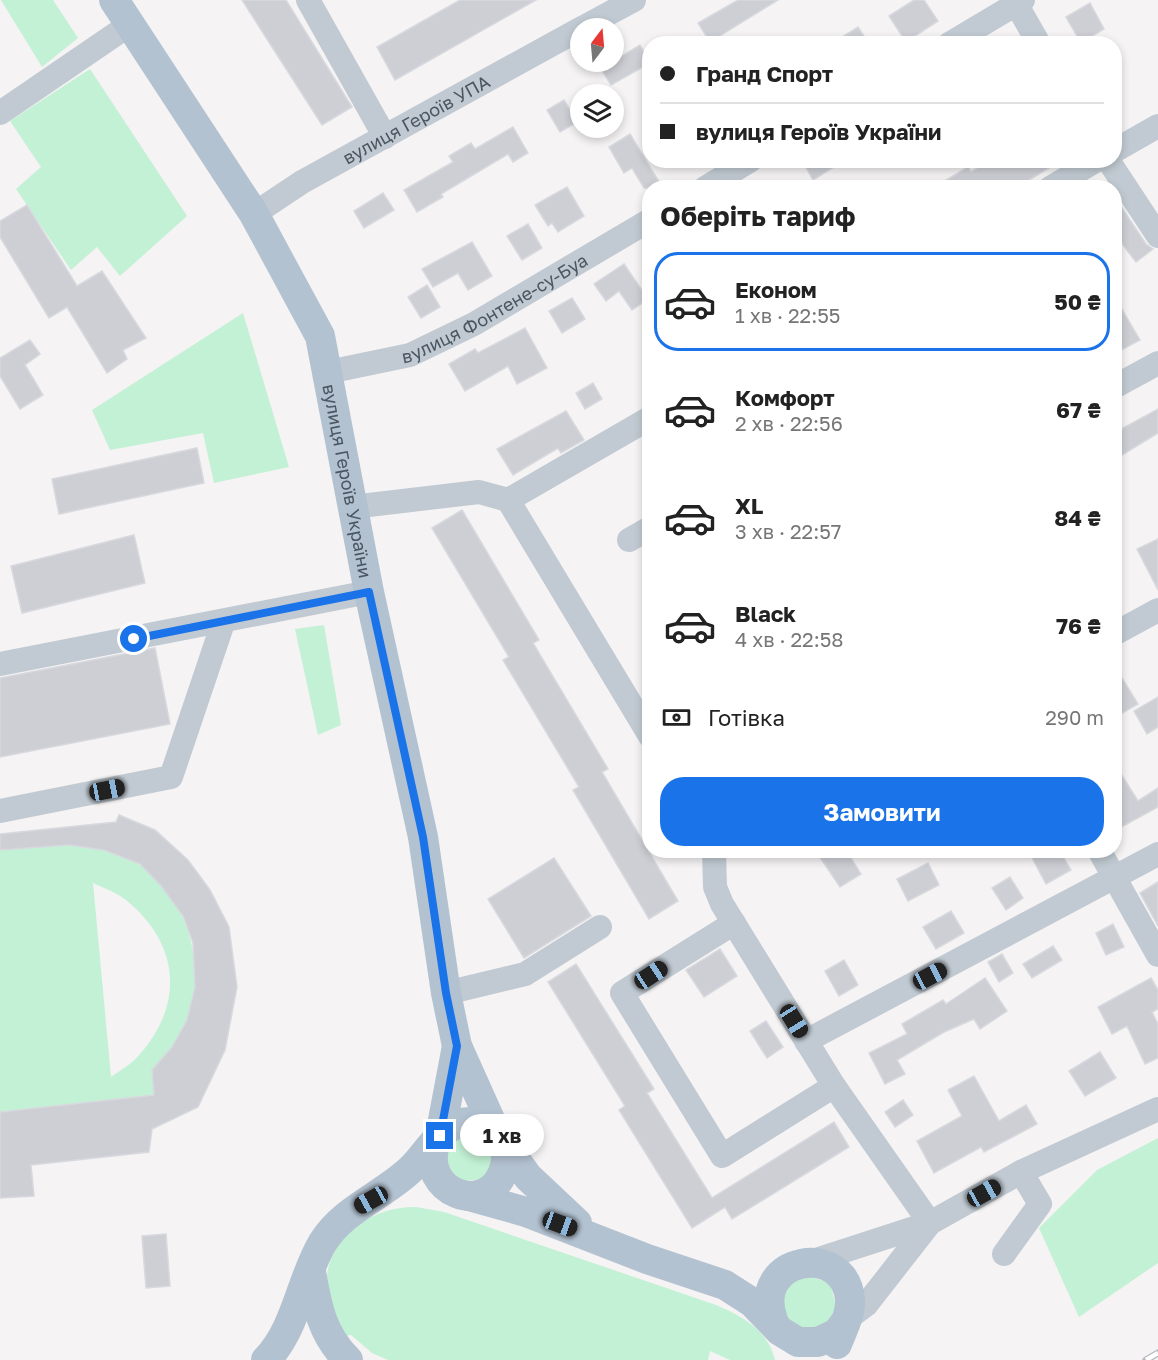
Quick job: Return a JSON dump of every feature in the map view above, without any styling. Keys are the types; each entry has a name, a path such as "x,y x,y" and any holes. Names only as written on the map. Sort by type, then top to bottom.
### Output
{"main road":[{"name":"вулиця Героїв України","path":"122,12 254,214 321,336 369,592 423,837 446,993 457,1046 499,1137"},
{"name":"вулиця Героїв України","path":"438,1140 457,1046"},
{"path":"266,1360 284,1332 318,1251 332,1230 351,1212 371,1200 411,1169 448,1128 468,1122 478,1123 499,1137 542,1191 569,1217 602,1240"},
{"path":"371,1200 416,1190 464,1195 488,1191 501,1178 506,1159 499,1137"},
{"path":"438,1140 432,1152 434,1170 444,1186 464,1195 526,1212 735,1290 798,1342 818,1342 828,1339 845,1322"},
{"path":"697,1275 741,1276 801,1264 829,1267 844,1281 850,1300 845,1322 829,1360"},
{"path":"786,1360 768,1302 773,1284 784,1270 801,1264"},
{"path":"311,1272 318,1312 326,1333 348,1360"}],"street":[{"path":"308,0 385,137"},
{"name":"вулиця Героїв УПА","path":"599,18 628,1"},
{"path":"962,36 1017,1 1035,36"},
{"path":"0,113 122,12"},
{"name":"вулиця Героїв УПА","path":"254,214 302,182 570,35"},
{"path":"1122,146 1158,126"},
{"path":"718,180 738,168"},
{"path":"1063,180 1084,168"},
{"path":"1122,181 1158,236"},
{"name":"вулиця Фонтене-су-Буа","path":"328,372 410,355 474,324 642,225"},
{"path":"1122,383 1158,363"},
{"path":"508,500 642,423"},
{"path":"352,507 479,492 508,500 642,723"},
{"path":"628,540 642,532"},
{"path":"0,664 369,592"},
{"path":"1122,630 1158,610"},
{"path":"0,811 171,777 223,622"},
{"path":"806,1041 1115,879 1158,854"},
{"path":"714,858 715,887 734,923 834,1086 930,1223"},
{"path":"1103,858 1158,955"},
{"path":"734,923 622,993 722,1156 834,1086"},
{"path":"446,993 525,974 600,927"},
{"path":"801,1264 930,1223 1021,1173 1158,1109"},
{"path":"1004,1254 1040,1204 1021,1173"},
{"path":"845,1322 866,1305 930,1223"}],"green space":[{"path":"1,0 53,0 78,38 42,67"},
{"path":"90,69 187,216 120,276 97,247 71,270 16,189 41,167 10,121"},
{"path":"243,313 289,467 214,483 203,433 110,450 92,410"},
{"path":"324,625 341,725 318,735 295,629"},
{"path":"69,845 106,851 124,856 140,865 170,895 189,935 194,957 195,979 193,1000 180,1035 152,1070 154,1095 0,1112 0,850","holes":["93,883 122,897 144,917 157,935 166,954 170,974 169,994 164,1014 154,1035 137,1057 111,1077"]},
{"path":"461,1134 493,1143 490,1178 457,1182 453,1180 445,1150"},
{"path":"1158,1138 1158,1263 1079,1317 1039,1228 1097,1170"},
{"path":"416,1207 444,1212 716,1305 753,1325 772,1349 775,1360 730,1360 710,1351 708,1360 388,1360 372,1353 351,1335 340,1337 330,1302 327,1274 338,1246 359,1224 386,1211"},
{"path":"799,1273 830,1283 836,1306 829,1320 819,1327 806,1329 791,1327 777,1298"}],"building":[{"path":"242,0 286,0 352,107 322,125"},
{"path":"460,0 536,0 395,80 377,47"},
{"path":"738,0 778,0 720,36 706,36 698,23"},
{"path":"914,0 924,0 938,21 915,36 902,36 889,16"},
{"path":"1090,3 1104,29 1092,36 1077,36 1066,17"},
{"path":"858,27 864,36 844,36"},
{"path":"640,45 642,68 610,84 603,72 624,72 624,55"},
{"path":"564,100 570,110 570,126 560,132 547,110"},
{"path":"513,127 528,153 513,162 508,154 441,194 443,197 417,212 404,190 453,162 449,156 471,143 475,149"},
{"path":"630,134 642,154 642,168 651,168 658,180 642,180 642,185 632,168 624,173 609,147"},
{"path":"806,168 832,168 813,180"},
{"path":"966,168 971,172 978,168 1049,168 1029,180 946,180"},
{"path":"567,187 584,216 558,232 552,223 548,226 535,205"},
{"path":"383,193 394,210 364,228 354,211"},
{"path":"27,205 77,286 102,271 146,338 123,350 127,359 107,373 67,307 49,318 0,237 0,221"},
{"path":"1122,208 1146,244 1153,249 1136,262 1122,244"},
{"path":"528,224 542,248 522,260 507,236"},
{"path":"472,242 492,276 468,290 458,273 433,287 422,269"},
{"path":"624,264 642,290 642,303 632,310 619,291 606,301 594,284"},
{"path":"427,285 440,307 421,318 408,297"},
{"path":"572,298 585,319 562,333 549,311"},
{"path":"1122,310 1140,340 1122,350"},
{"path":"525,328 547,368 517,384 508,366 465,391 449,364 475,349 478,353"},
{"path":"30,340 40,354 25,365 43,395 20,409 0,376 0,358"},
{"path":"593,383 602,399 585,409 576,393"},
{"path":"1158,409 1158,433 1122,455 1122,429"},
{"path":"566,411 584,440 561,453 558,448 513,475 497,449"},
{"path":"197,448 204,483 59,514 52,479"},
{"path":"462,510 539,640 533,643 608,769 602,772 642,840 642,858 653,858 678,901 649,919 573,790 579,787 503,660 509,657 432,528"},
{"path":"134,535 145,583 22,613 11,566"},
{"path":"1158,539 1158,590 1137,549"},
{"path":"155,648 170,724 0,757 0,678"},
{"path":"1122,678 1138,704 1122,713"},
{"path":"1158,697 1158,727 1147,734 1134,711"},
{"path":"1122,776 1138,801 1158,788 1158,807 1122,827"},
{"path":"119,815 155,830 188,860 210,890 229,927 237,987 225,1050 198,1107 152,1129 149,1152 31,1165 34,1196 0,1198 0,1112 154,1095 152,1070 172,1047 187,1020 195,987 193,943 183,916 162,887 140,864 104,850 69,845 0,850 0,834 116,822"},
{"path":"554,858 591,916 524,958 488,899"},
{"path":"820,858 851,858 861,874 840,887"},
{"path":"1032,858 1064,858 1071,870 1046,884"},
{"path":"928,863 939,885 908,901 897,879"},
{"path":"1010,877 1023,898 1006,910 992,888"},
{"path":"1158,882 1158,926 1140,893"},
{"path":"951,911 964,933 936,949 923,927"},
{"path":"1113,924 1124,947 1106,955 1096,933"},
{"path":"1053,946 1062,960 1032,978 1023,964"},
{"path":"720,949 737,976 704,997 686,970"},
{"path":"1002,954 1013,973 999,982 988,962"},
{"path":"844,960 858,985 839,996 825,971"},
{"path":"576,964 654,1089 647,1093 712,1198 834,1122 849,1147 732,1219 725,1207 692,1228 619,1110 625,1106 548,982"},
{"path":"985,978 1007,1011 980,1029 974,1019 944,1032 897,1060 905,1074 885,1084 869,1053 907,1034 902,1024 943,1000 946,1004"},
{"path":"1151,978 1158,990 1158,1009 1152,1012 1158,1024 1158,1058 1145,1064 1127,1026 1112,1034 1098,1007"},
{"path":"766,1021 783,1047 767,1058 750,1031"},
{"path":"1100,1052 1116,1078 1085,1096 1069,1071"},
{"path":"974,1076 999,1121 1026,1105 1037,1124 984,1152 981,1147 934,1173 917,1141 962,1116 948,1090"},
{"path":"903,1100 913,1115 895,1127 885,1112"},
{"path":"166,1234 170,1286 146,1288 142,1236"}],"railway":[{"path":"1146,1360 1158,1353"}],"route":[{"path":"134,639 369,592 423,837 446,993 457,1046 440,1136"}]}
